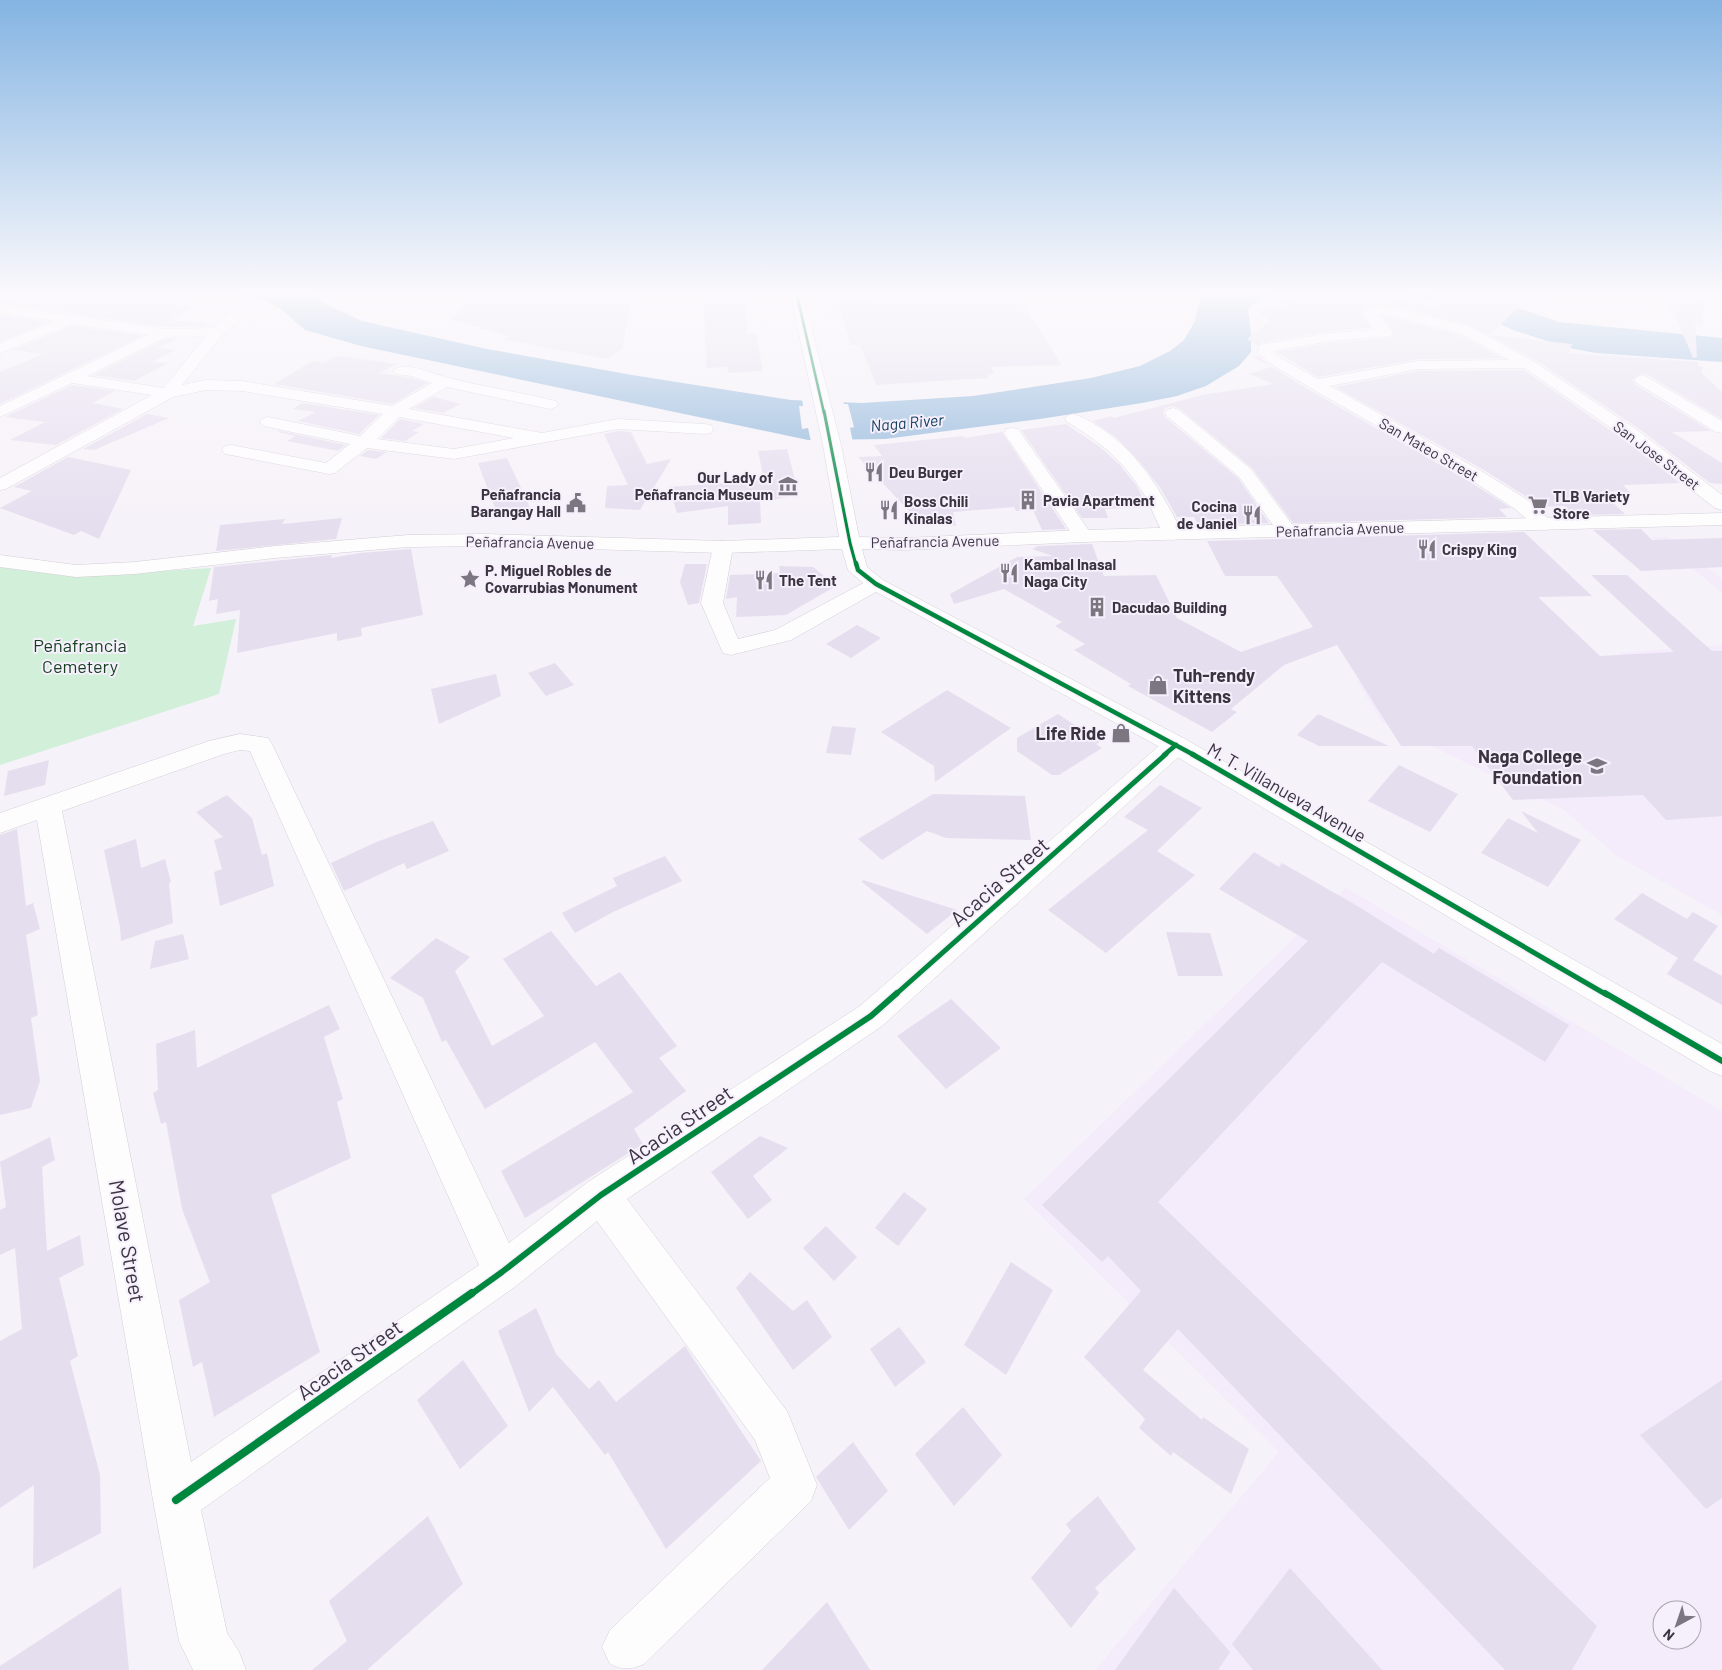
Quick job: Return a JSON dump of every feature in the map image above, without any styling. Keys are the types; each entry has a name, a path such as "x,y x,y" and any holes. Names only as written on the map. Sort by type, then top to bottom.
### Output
{"street":[{"path":"0,412 90,369"},
{"path":"168,393 187,369"},
{"name":"M. T. Villanueva Avenue","path":"814,369 832,445 850,543 858,570 876,584 1176,745 1722,1061"},
{"name":"San Mateo Street","path":"1289,369 1477,476 1509,496 1544,524"},
{"path":"1314,384 1396,369"},
{"name":"San Jose Street","path":"1535,369 1631,434 1722,504"},
{"path":"402,371 414,372 445,382 550,404"},
{"path":"71,378 168,393"},
{"path":"1642,380 1722,428"},
{"path":"302,394 231,450 329,469 364,442 397,410 445,382"},
{"path":"0,485 168,393 206,385 242,386 302,394 542,438"},
{"path":"1173,414 1245,473 1287,531"},
{"path":"1073,420 1093,430 1131,461 1151,489 1173,534"},
{"path":"268,422 364,442 454,454 618,424 705,428"},
{"path":"1012,432 1083,536"},
{"name":"Peñafrancia Avenue","path":"0,561 76,570 125,568 408,540 485,540 723,547 850,543 904,544 1083,536 1722,519"},
{"path":"723,547 712,603 731,648 783,635 876,584"},
{"path":"0,823 218,747 240,742 259,744 502,1272"},
{"name":"Acacia Street","path":"176,1500 502,1272 601,1195 871,1016 1176,745"},
{"name":"Molave Street","path":"48,807 176,1500 204,1641 222,1670"},
{"path":"601,1195 772,1426 795,1485 627,1647"}],"shaded area":[{"path":"1652,537 1668,537 1722,579 1722,592"},
{"name":"Naga College Foundation","path":"1722,645 1722,915 1617,856 1564,810 1382,722 1357,681 1643,678 1619,653"},
{"path":"1346,888 1722,1111 1722,1670 1095,1670 1279,1452 1024,1199"}],"green space":[{"name":"Peñafrancia Cemetery","path":"0,566 77,576 211,568 193,626 236,619 219,694 0,765"}],"water":[{"name":"Naga River","path":"470,369 598,369 791,400 862,403 973,396 1091,378 1128,369 1234,369 1206,386 1177,396 1142,403 1040,419 885,439 808,440"}],"pier":[{"path":"802,398 843,400 844,404 848,404 854,427 850,428 853,442 811,442 808,428 802,429 799,406 803,406"}],"building":[{"path":"7,369 73,369 0,404 0,372"},
{"path":"105,369 157,369 134,381 93,375"},
{"path":"300,369 387,369 379,373 413,378 428,383 392,404 274,384"},
{"path":"727,369 763,369 763,371 728,373"},
{"path":"870,369 992,369 994,374 987,374 989,378 876,385"},
{"path":"1265,369 1275,369 1470,482 1511,508 1499,509 1507,517 1293,523 1252,468 1180,409 1172,406 1166,408 1163,412 1165,417 1238,478 1269,523 1198,525 1194,517 1177,517 1161,489 1141,463 1118,439 1093,421 1111,416 1114,418 1202,395 1273,384 1249,374"},
{"path":"1305,369 1363,369 1318,377"},
{"path":"1549,369 1702,369 1701,372 1722,392 1722,419 1648,375 1641,373 1632,380 1636,385 1711,431 1672,432 1722,463 1722,484 1710,483 1638,428"},
{"path":"1524,370 1624,440 1680,483 1623,485 1630,492 1601,491 1625,514 1575,515 1564,506 1538,507 1530,499 1484,470 1335,387 1418,371"},
{"path":"72,385 115,391 93,403 123,409 56,445 10,440 45,422 5,417"},
{"path":"433,397 461,404 443,413 414,408"},
{"path":"302,403 379,415 359,434 298,421 316,412 293,409"},
{"path":"147,414 169,418 94,450 83,449"},
{"path":"400,419 424,424 412,431 419,432 405,441 381,438"},
{"path":"1066,424 1100,447 1119,464 1136,485 1148,507 1105,509 1108,518 1082,518 1021,430"},
{"path":"618,431 631,432 647,464 671,459 640,510 605,508 607,486 628,485 604,434"},
{"path":"278,432 346,445 338,451 287,441 296,436"},
{"path":"1002,432 1066,529 1042,530 1033,510 1016,511 1014,507 953,512 956,526 910,512 858,457 882,456 874,445 964,436 965,438"},
{"path":"787,449 799,495 760,502 761,523 728,525 728,506 677,513 669,487 764,480 758,451"},
{"path":"368,450 387,452 376,459 360,456"},
{"path":"68,457 131,470 99,539 81,531 74,535 0,508 32,491 14,487"},
{"path":"507,458 533,514 498,516 478,463"},
{"path":"342,518 336,539 216,551 220,525 285,519 282,524"},
{"path":"1641,529 1652,540 1722,538 1722,567 1641,571 1593,530"},
{"path":"1524,532 1592,596 1538,597 1600,656 1674,652 1591,575 1627,575 1712,651 1722,651 1722,816 1666,820 1643,795 1513,800 1472,746 1401,746 1337,645 1284,665 1231,709 1237,712 1212,732 1128,686 1131,684 1074,650 1085,644 1055,626 1062,622 1004,589 954,604 950,594 1017,557 1053,556 1032,549 1038,546 1092,544 1104,576 1156,575 1177,618 1241,652 1313,627 1277,576 1225,576 1207,541"},
{"path":"411,549 423,615 361,628 362,636 337,641 337,633 237,653 240,610 216,614 218,599 209,601 214,567 332,555 331,558 360,553"},
{"path":"685,564 707,564 699,603 688,605 680,582"},
{"path":"779,566 813,567 836,586 786,615 736,617 737,597 726,599 730,575 780,573"},
{"path":"857,625 881,638 851,658 826,644"},
{"path":"555,663 574,685 546,696 528,673"},
{"path":"496,674 501,696 439,724 431,689"},
{"path":"947,690 1011,728 935,782 934,766 881,732"},
{"path":"1058,714 1100,742 1096,744 1102,748 1059,775 1052,775 1017,751 1017,738"},
{"path":"1318,714 1389,746 1319,746 1297,735"},
{"path":"832,726 856,728 851,755 826,753"},
{"path":"49,760 45,785 4,796 8,771"},
{"path":"1399,765 1458,794 1430,832 1368,801"},
{"path":"1160,785 1202,808 1157,851 1195,875 1106,953 1048,910 1148,830 1124,817"},
{"path":"933,794 1025,796 1031,840 946,838 927,831 882,860 858,839"},
{"path":"227,795 252,818 262,855 267,853 274,886 220,906 214,872 222,869 214,840 223,837 196,812"},
{"path":"1521,811 1581,840 1548,887 1481,853 1508,818 1538,833"},
{"path":"433,821 449,851 407,869 404,863 344,891 331,863 374,843"},
{"path":"17,829 26,906 33,903 40,929 26,935 38,1015 31,1018 40,1081 31,1108 0,1115 0,835"},
{"path":"136,839 141,868 165,859 171,882 169,883 173,923 121,941 120,927 104,850"},
{"path":"1254,852 1279,867 1282,863 1354,904 1434,954 1439,948 1569,1025 1545,1062 1382,962 1158,1202 1597,1626 1572,1670 1505,1670 1178,1329 1143,1370 1202,1420 1203,1417 1249,1449 1231,1494 1173,1452 1171,1456 1139,1428 1145,1419 1084,1357 1141,1291 1108,1256 1102,1262 1042,1205 1308,941 1219,889"},
{"path":"665,856 682,881 613,912 575,933 562,913 617,886 613,878"},
{"path":"863,880 957,910 927,934 862,882"},
{"path":"1642,893 1687,919 1693,912 1718,926 1693,960 1722,976 1722,1005 1667,974 1678,958 1614,919"},
{"path":"551,931 596,986 620,972 677,1046 659,1058 686,1091 634,1129 643,1144 525,1218 501,1171 633,1092 595,1042 485,1109 446,1040 442,1042 423,998 390,978 436,938 470,957 455,971 492,1046 544,1016 503,959"},
{"path":"1166,932 1210,933 1223,976 1178,976"},
{"path":"183,934 189,959 150,969 155,941"},
{"path":"951,999 1001,1048 946,1089 897,1036"},
{"path":"329,1005 340,1029 324,1037 343,1099 337,1102 351,1158 271,1195 320,1352 214,1417 202,1362 193,1367 179,1300 210,1282 182,1209 166,1122 161,1124 153,1093 158,1090 156,1044 195,1030 197,1068"},
{"path":"760,1136 788,1148 753,1176 772,1200 748,1219 711,1172"},
{"path":"50,1137 55,1160 42,1167 47,1251 80,1235 84,1265 59,1278 78,1356 70,1361 100,1475 101,1533 33,1569 34,1485 0,1508 0,1341 22,1329 15,1248 0,1255 0,1210 6,1207 0,1162"},
{"path":"904,1192 927,1209 898,1246 875,1228"},
{"path":"826,1226 857,1257 834,1281 803,1248"},
{"path":"1011,1262 1053,1290 1006,1375 964,1345"},
{"path":"750,1272 793,1311 807,1300 832,1337 793,1370 736,1288"},
{"path":"536,1308 556,1354 589,1389 599,1380 616,1402 685,1346 761,1461 666,1549 608,1452 605,1455 553,1387 529,1412 498,1331"},
{"path":"899,1327 926,1362 895,1387 870,1349"},
{"path":"463,1360 508,1426 460,1469 417,1400"},
{"path":"1722,1380 1722,1498 1706,1509 1640,1435"},
{"path":"963,1407 1002,1455 954,1506 915,1454"},
{"path":"853,1442 888,1491 849,1530 816,1477"},
{"path":"1098,1496 1136,1549 1095,1588 1099,1593 1071,1628 1031,1578 1071,1531 1066,1524"},
{"path":"428,1516 463,1584 367,1670 312,1670 347,1641 329,1601"},
{"path":"1290,1568 1382,1670 1253,1670 1232,1644"},
{"path":"121,1587 129,1670 0,1670 0,1666"},
{"path":"1174,1588 1230,1652 1218,1670 1115,1670"},
{"path":"827,1602 870,1670 762,1670"}],"cycle path":[{"path":"814,369 832,445 850,543 858,570 876,584 1176,745 1722,1061"},
{"path":"176,1500 502,1272 601,1195 871,1016 1176,745"}],"place":[{"name":"Deu Burger","path":"874,472"},
{"name":"Our Lady of Peñafrancia Museum","path":"788,486"},
{"name":"Pavia Apartment","path":"1028,500"},
{"name":"Peñafrancia Barangay Hall","path":"576,503"},
{"name":"TLB Variety Store","path":"1538,505"},
{"name":"Boss Chili Kinalas","path":"889,510"},
{"name":"Cocina de Janiel","path":"1252,515"},
{"name":"Crispy King","path":"1427,549"},
{"name":"Kambal Inasal Naga City","path":"1009,573"},
{"name":"P. Miguel Robles de Covarrubias Monument","path":"470,579"},
{"name":"The Tent","path":"764,580"},
{"name":"Dacudao Building","path":"1097,607"},
{"name":"Tuh-rendy Kittens","path":"1158,685"},
{"name":"Life Ride","path":"1121,733"},
{"name":"Naga College Foundation","path":"1597,766"}]}
